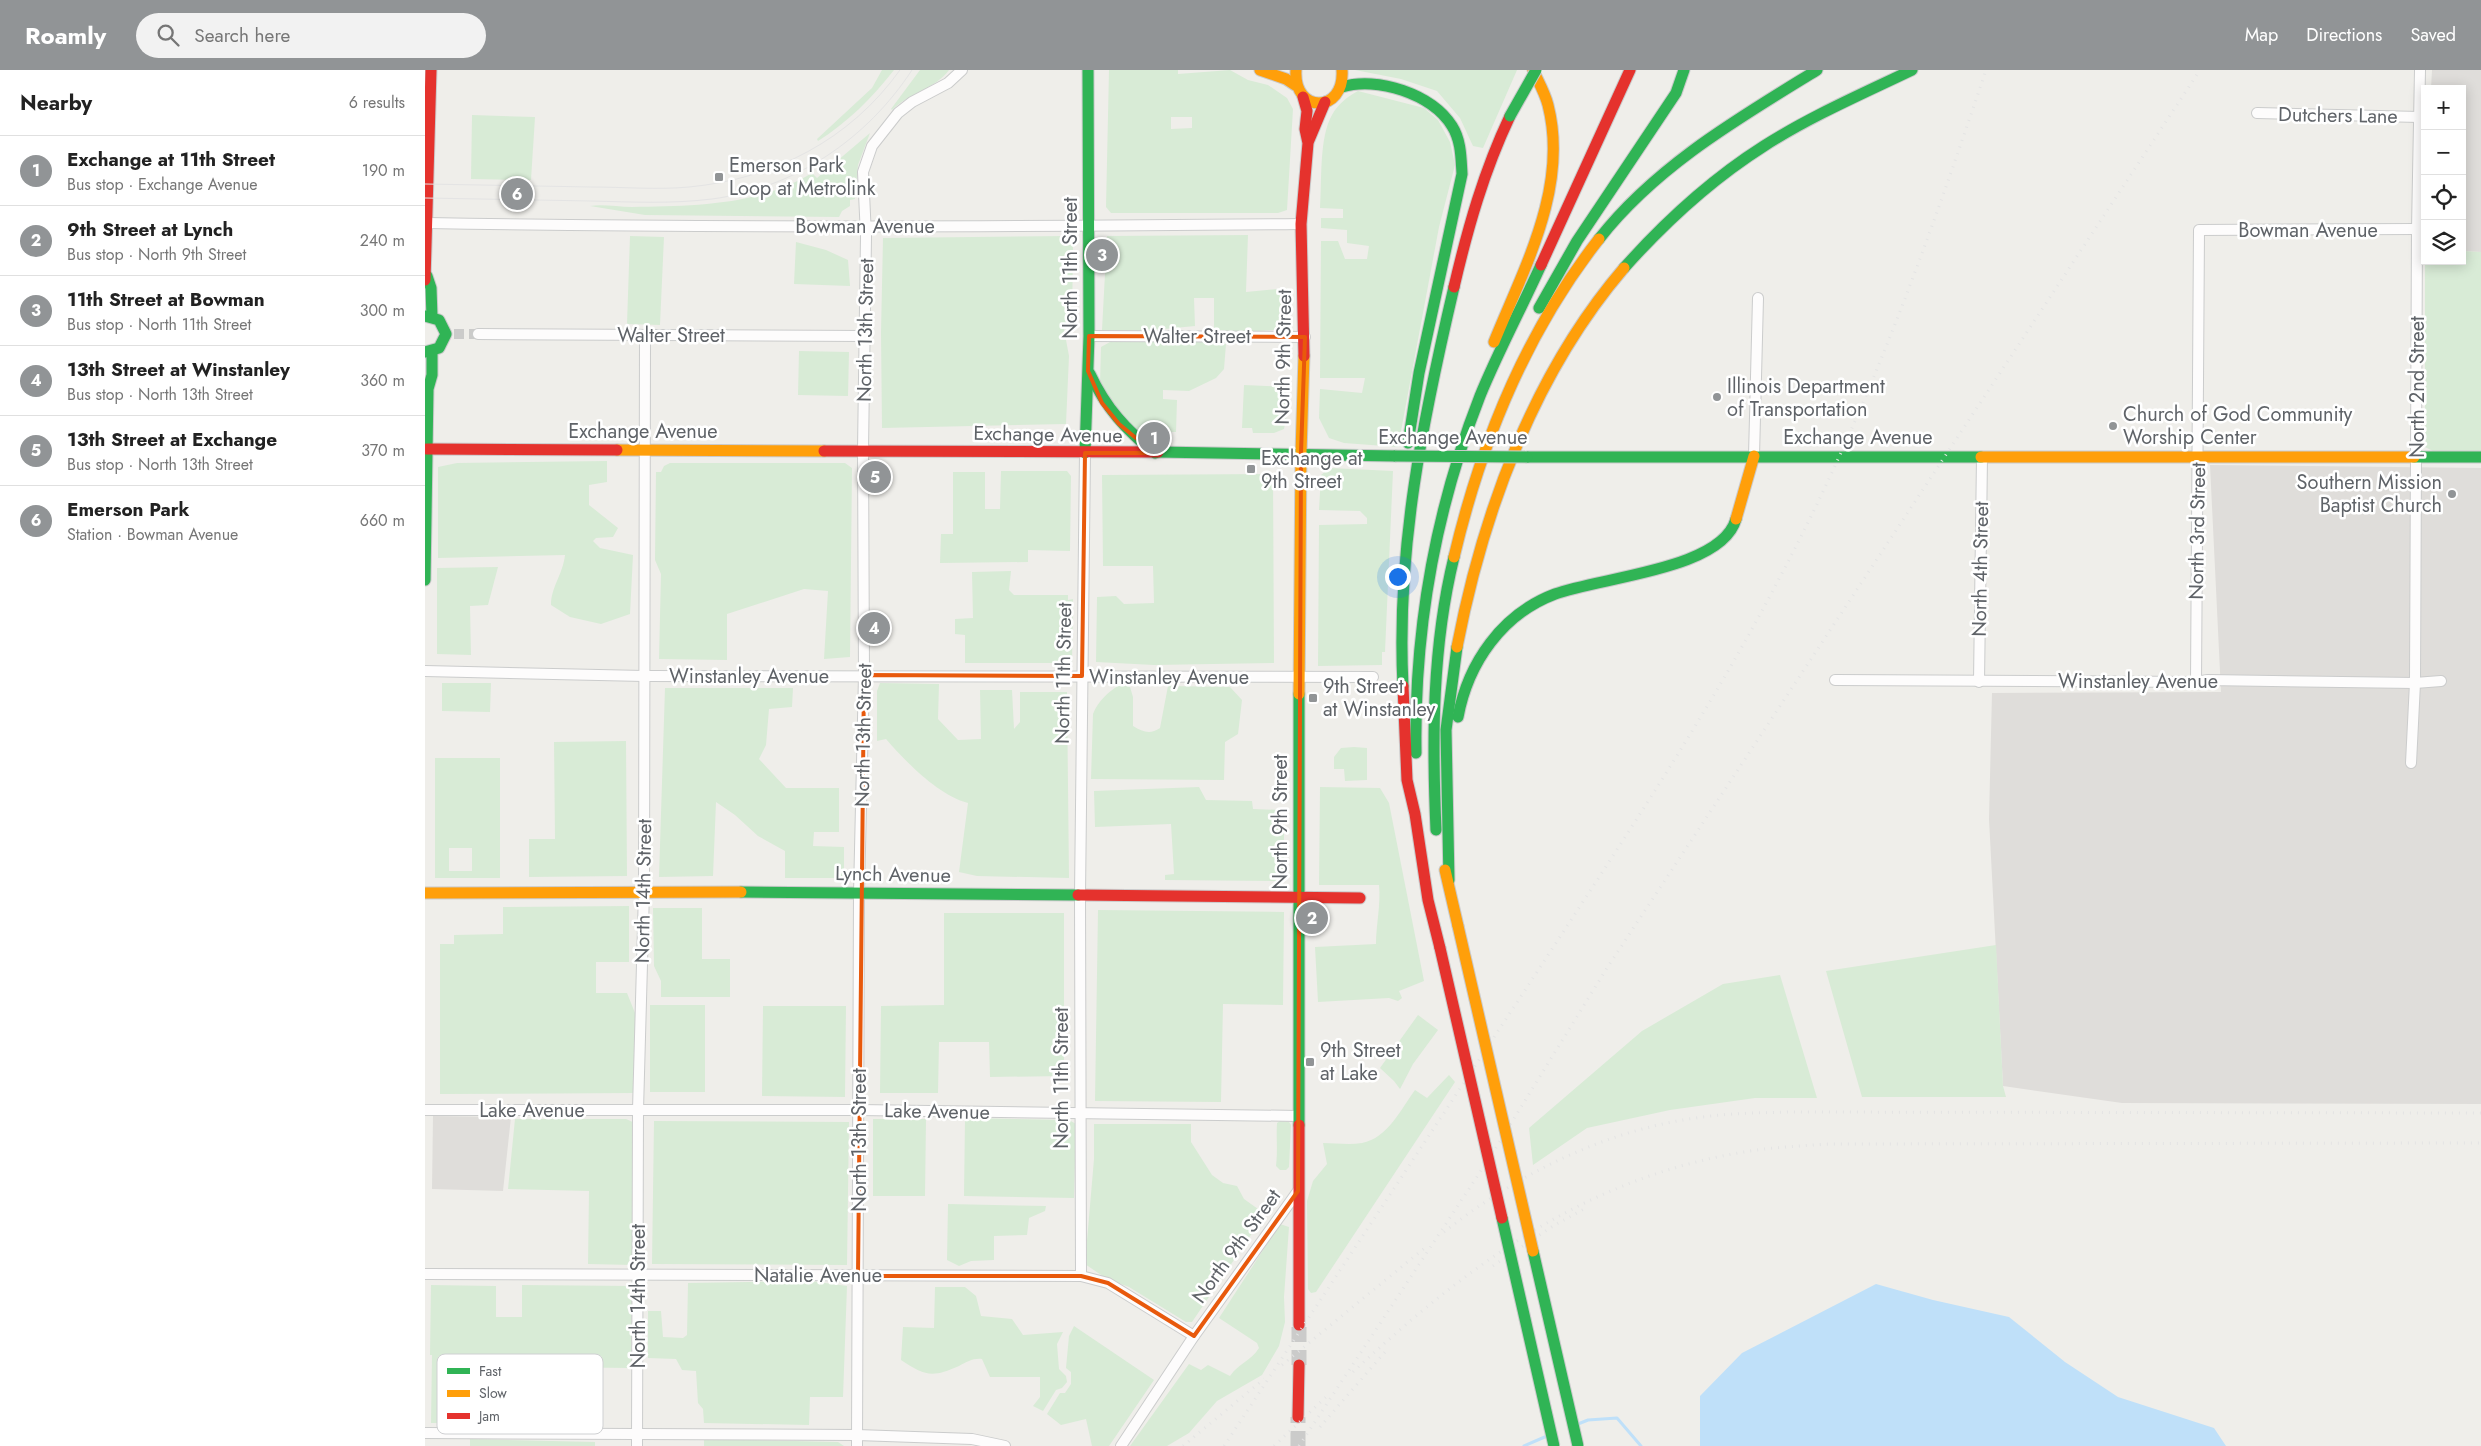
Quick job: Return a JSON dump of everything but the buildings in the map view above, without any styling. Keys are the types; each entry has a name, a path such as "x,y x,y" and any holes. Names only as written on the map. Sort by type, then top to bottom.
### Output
{"main road":[{"path":"425,580 427,384 432,375 429,352 439,348 450,334 442,323 428,316 431,288 426,278 431,70"},
{"name":"North 11th Street","path":"1085,453 1089,336 1088,70"},
{"path":"1260,70 1286,79 1295,86 1303,97 1314,102 1325,102 1335,96 1342,87 1354,83 1372,83 1409,92 1430,102 1449,122 1457,135 1463,154 1462,174 1419,372 1404,469"},
{"path":"1295,86 1296,70"},
{"path":"1342,70 1342,87"},
{"path":"1535,70 1492,154 1471,216 1421,435 1410,509 1403,620 1402,690 1407,780 1415,814 1428,900 1554,1446"},
{"path":"1481,395 1483,374 1489,353 1545,212 1553,182 1555,145 1551,120 1548,104 1535,70"},
{"path":"1415,814 1418,780 1415,702 1420,633 1431,558 1462,444 1481,395 1630,70"},
{"path":"1664,111 1676,70"},
{"path":"1475,475 1484,429 1489,414 1543,301 1577,241 1676,93 1684,70"},
{"path":"1579,1446 1436,830 1432,770 1433,691 1440,629 1449,576 1460,525 1475,475 1501,408 1531,345 1558,298 1599,240 1649,187 1688,154 1731,123 1817,70"},
{"path":"1449,880 1451,851 1446,771 1447,711 1456,649 1474,574 1501,489 1539,401 1568,346 1627,265 1687,205 1721,177 1777,138 1908,72"},
{"name":"North 9th Street","path":"1298,1192 1299,677 1301,453 1305,337 1301,224 1308,143 1305,129 1307,111 1303,97"},
{"name":"North 9th Street","path":"1308,143 1325,102"},
{"path":"1088,371 1102,403 1111,415 1127,432 1155,453"},
{"name":"Exchange Avenue","path":"426,449 1301,453 1527,457 2481,457"},
{"path":"1446,771 1453,758 1462,696 1473,668 1495,636 1521,613 1555,594 1693,559 1719,544 1735,523 1754,456"},
{"path":"1401,488 1395,586 1403,620"},
{"name":"Lynch Avenue","path":"425,893 644,891 1360,898"},
{"path":"1298,1192 1299,1325"},
{"path":"1298,1417 1299,1365"}],"street":[{"name":"North 13th Street","path":"857,1446 859,893 864,675 863,450 866,236 864,226 863,172 872,146 898,113 912,102 948,83 962,70"},
{"name":"North 2nd Street","path":"2411,763 2415,683 2417,229 2420,70"},
{"name":"Dutchers Lane","path":"2257,113 2419,117"},
{"name":"Bowman Avenue","path":"428,223 579,226 1089,227 1301,224"},
{"name":"Bowman Avenue","path":"2199,230 2417,229"},
{"name":"North 3rd Street","path":"2197,682 2199,230"},
{"path":"1754,456 1758,298"},
{"name":"Walter Street","path":"479,334 864,336"},
{"name":"North 14th Street","path":"637,1446 638,1110 644,891 645,335"},
{"name":"Walter Street","path":"1089,336 1305,337"},
{"name":"North 11th Street","path":"1081,1276 1080,895 1085,453"},
{"name":"North 4th Street","path":"1979,682 1982,457"},
{"name":"Winstanley Avenue","path":"425,671 644,676 1373,677"},
{"name":"Winstanley Avenue","path":"1835,680 2197,682 2208,680 2415,683 2441,681"},
{"name":"Lake Avenue","path":"425,1110 859,1110 1299,1116"},
{"name":"North 9th Street","path":"1121,1446 1194,1336 1298,1192"},
{"name":"Natalie Avenue","path":"425,1274 1081,1276 1108,1283 1194,1336"},
{"path":"531,1434 857,1435 972,1439 1005,1446"}],"highlighted area":[{"path":"1089,336 1305,337 1301,453 1298,1191 1194,1336 1108,1283 1081,1276 858,1276 864,675 1082,676 1085,453 1154,453 1119,424 1102,403 1088,371"}],"shaded area":[{"path":"2432,70 2481,70 2481,252 2466,251 2466,85 2431,85"},
{"path":"2210,465 2481,468 2481,1104 2122,1103 2003,1086 1989,819 1992,693 2221,692"},
{"path":"433,1116 511,1117 503,1191 432,1189"}],"green space":[{"path":"882,70 894,70 859,109 818,141 817,139 872,88"},
{"path":"920,70 949,70 937,82 906,99 892,110 891,109"},
{"path":"1109,70 1178,70 1178,74 1230,70 1248,80 1268,85 1287,98 1293,109 1287,210 1278,213 1111,213 1106,207","holes":["1171,117 1192,117 1192,128 1171,129"]},
{"path":"1355,70 1517,70 1483,148 1473,146 1460,118 1437,91 1401,79"},
{"path":"1358,91 1424,108 1438,120 1450,142 1455,165 1439,227 1398,447 1344,443 1329,438 1319,418 1320,389 1362,393 1365,378 1320,378 1321,241 1338,241 1345,259 1367,259 1369,246 1347,243 1347,230 1321,228 1321,218 1343,218 1343,209 1320,208 1325,135 1334,111 1347,98"},
{"path":"472,115 535,117 531,180 471,179"},
{"path":"870,133 858,165 855,199 850,200 850,206 842,211 839,217 645,215 590,206 702,205 747,198 791,184 812,173 817,178"},
{"path":"1248,235 1246,292 1287,288 1287,329 1246,332 1214,330 1214,298 1194,298 1195,326 1143,331 1102,330 1107,236"},
{"path":"630,236 664,237 660,325 627,324"},
{"path":"1068,236 1073,244 1072,327 1064,329 1069,356 1066,424 882,428 883,238"},
{"path":"796,242 826,250 848,260 850,286 794,284"},
{"path":"2466,251 2481,252 2481,451 2433,451 2425,447 2425,265 2466,265"},
{"path":"1110,342 1207,342 1226,344 1224,369 1216,378 1189,391 1163,390 1163,399 1177,400 1176,432 1144,432 1120,426 1100,384 1101,347"},
{"path":"799,351 849,352 848,396 798,395"},
{"path":"1244,385 1286,387 1285,414 1287,414 1284,429 1274,433 1253,433 1252,428 1242,428"},
{"path":"607,461 607,482 589,485 589,505 618,528 613,537 596,538 593,541 600,548 633,555 630,614 601,624 570,617 551,605 553,592 565,555 438,558 438,467 457,463"},
{"path":"670,463 845,463 852,468 850,657 824,659 828,591 804,589 727,614 727,660 659,659 661,574 655,560 656,472 661,472 664,466"},
{"path":"1330,468 1393,471 1385,652 1382,652 1382,665 1318,666 1319,525 1367,524 1367,518 1360,511 1319,510 1321,475"},
{"path":"1001,471 1067,471 1071,476 1070,551 1028,550 1028,562 940,563 941,534 953,534 953,472 985,472 985,509 1000,509"},
{"path":"1273,474 1274,663 1154,665 1096,662 1097,597 1116,596 1124,604 1154,603 1153,566 1103,566 1102,475"},
{"path":"498,567 488,605 470,606 471,655 437,654 437,568"},
{"path":"1011,571 1009,590 1014,595 1068,595 1068,600 1073,599 1072,663 965,663 965,635 955,634 955,619 973,618 972,572"},
{"path":"442,683 491,683 490,712 442,711"},
{"path":"880,683 939,684 938,719 958,740 981,739 980,690 1012,690 1014,729 1020,722 1020,692 1067,692 1069,878 977,876 959,872 968,803 945,793 923,777 886,739 877,741 877,691"},
{"path":"1121,684 1130,687 1133,697 1133,726 1150,732 1160,728 1168,686 1230,687 1242,700 1238,734 1225,742 1224,780 1091,779 1093,714 1104,697"},
{"path":"665,688 793,688 792,707 769,709 766,745 759,759 786,788 839,788 839,832 814,832 813,846 844,847 844,878 785,878 785,851 758,836 735,815 716,802 713,876 659,877"},
{"path":"626,741 627,876 529,877 529,839 555,839 554,742"},
{"path":"1341,748 1367,748 1367,780 1345,781 1344,769 1334,769 1334,757"},
{"path":"435,758 500,758 500,878 435,878","holes":["449,848 472,848 472,871 449,871"]},
{"path":"1199,787 1206,800 1252,801 1253,809 1281,810 1284,812 1284,878 1281,881 1165,880 1165,875 1174,874 1171,824 1095,827 1094,791"},
{"path":"1320,787 1380,788 1389,803 1424,981 1399,991 1402,998 1398,1001 1389,998 1318,1002 1315,947 1376,944 1379,907 1379,885 1319,885"},
{"path":"629,906 629,962 596,962 596,993 627,993 635,1013 635,1093 440,1094 440,944 454,944 454,935 503,934 503,907"},
{"path":"653,908 702,908 702,959 730,959 730,997 661,997 661,981 654,966"},
{"path":"1098,910 1284,912 1283,1005 1223,1004 1221,1102 1095,1101"},
{"path":"944,913 1064,913 1064,1076 990,1077 989,1042 939,1042 938,1093 880,1093 881,1006 944,1005"},
{"path":"1996,945 2003,1086 2006,1097 1862,1097 1826,971"},
{"path":"1780,975 1817,1098 1755,1098 1670,1110 1587,1128 1533,1165 1529,1128 1642,1031 1723,984"},
{"path":"650,1005 705,1005 705,1092 650,1092"},
{"path":"763,1006 846,1006 845,1097 762,1096"},
{"path":"1418,1015 1438,1030 1413,1064 1400,1089 1380,1068"},
{"path":"1449,1075 1455,1082 1316,1292 1311,1293 1308,1289 1307,1201 1313,1181 1327,1164 1323,1143 1357,1144 1371,1140 1387,1129 1415,1090 1427,1098"},
{"path":"965,1118 1069,1120 1076,1124 1074,1198 964,1196"},
{"path":"515,1119 626,1119 635,1123 633,1265 588,1264 589,1191 508,1189"},
{"path":"873,1119 926,1119 925,1196 873,1196"},
{"path":"654,1121 849,1122 847,1265 652,1264"},
{"path":"1280,1121 1289,1122 1291,1125 1289,1167 1286,1170 1280,1170 1276,1166 1277,1123"},
{"path":"1094,1124 1191,1124 1191,1142 1212,1175 1223,1183 1237,1186 1244,1199 1265,1214 1192,1322 1186,1322 1129,1287 1107,1279 1085,1264 1094,1159"},
{"path":"948,1204 1046,1206 1045,1211 1029,1218 1027,1235 994,1236 994,1260 971,1261 959,1266 947,1260"},
{"path":"1280,1224 1289,1227 1284,1297 1285,1322 1279,1346 1262,1375 1217,1401 1189,1433 1167,1446 1130,1446 1189,1364 1201,1370 1208,1365 1230,1376 1259,1348 1257,1343 1219,1318"},
{"path":"811,1281 847,1286 843,1397 810,1397 809,1425 704,1423 703,1409 698,1403 696,1371 682,1370 676,1359 648,1358 648,1311 661,1311 663,1337 683,1338 687,1335 688,1283"},
{"path":"431,1285 496,1286 496,1317 522,1317 522,1285 632,1286 631,1368 603,1368 603,1354 437,1354 437,1423 431,1423 432,1355 430,1355"},
{"path":"935,1287 965,1287 976,1296 981,1316 1012,1319 1023,1335 1063,1332 1057,1344 1059,1369 1066,1376 1067,1382 1062,1388 1056,1390 1043,1411 1033,1406 1040,1397 1040,1377 990,1377 982,1359 973,1360 935,1374 923,1372 901,1360 903,1327 934,1328"},
{"path":"1074,1326 1154,1380 1109,1446 1092,1446 1086,1419 1061,1425 1047,1414 1060,1393 1065,1393 1071,1384 1071,1372 1066,1368 1069,1336"},
{"path":"470,1439 595,1442 595,1446 470,1446"},
{"path":"704,1439 838,1442 844,1446 704,1446"}],"water":[{"path":"1876,1284 1933,1300 2009,1317 2065,1362 2118,1397 2214,1428 2226,1446 1700,1446 1700,1396 1742,1353"}],"waterway":[{"path":"1578,1424 1588,1420 1617,1418 1641,1446"},
{"path":"1524,1446 1547,1436"}],"tunnel":[{"path":"454,334 478,334"},
{"path":"1299,1325 1299,1365"},
{"path":"1298,1417 1298,1446"}],"tram line":[{"path":"425,184 665,188 720,183 780,165 808,152 834,136 858,117 880,95 900,70"},
{"path":"425,198 667,202 697,201 743,193 772,184 800,172 851,138 894,95 912,70"}],"railway":[{"path":"1224,1446 1633,824 1695,727 1753,628 1811,516 1868,391 1918,264 1986,70"},
{"path":"1299,1446 1492,1154 1607,968 2200,70"},
{"path":"1444,1232 1503,1191 1566,1157 1599,1143 1633,1132 1667,1123 1713,1116 1787,1112 2481,1113"},
{"path":"1353,1372 1441,1295 1487,1261 1534,1230 1584,1203 1636,1181 1691,1163 1750,1151 1829,1144 2481,1143"},
{"path":"1493,1266 1553,1226 1586,1208"},
{"path":"1282,1365 1427,1246"},
{"path":"1320,1427 1385,1352"},
{"path":"1183,1446 1264,1379"},
{"path":"1274,1446 1327,1396"}],"traffic: fast":[{"path":"1085,453 1089,336 1088,70"},
{"path":"1510,116 1536,70"},
{"path":"1539,308 1577,241 1676,93 1684,70"},
{"path":"1599,239 1622,213 1672,166 1729,125 1817,70"},
{"path":"1624,268 1690,202 1745,159 1800,125 1912,70"},
{"path":"1342,87 1356,84 1387,86 1403,90 1418,97 1443,115 1452,126 1460,149 1462,174 1419,373 1408,443"},
{"path":"1416,753 1416,707 1419,662 1430,572 1439,527 1464,439 1480,396 1541,265"},
{"path":"427,276 431,288 432,317"},
{"path":"1403,686 1404,584 1414,485 1422,435 1454,287"},
{"path":"425,316 439,320 446,334 439,348 425,352"},
{"path":"425,580 428,389 432,375 432,352"},
{"path":"1090,374 1118,418 1155,453"},
{"path":"1158,452 1395,456"},
{"path":"1395,456 1527,457"},
{"path":"1527,457 1981,457"},
{"path":"2414,457 2481,457"},
{"path":"1458,717 1463,697 1479,660 1490,643 1519,614 1555,594 1684,561 1708,550 1726,536 1736,519"},
{"path":"1436,830 1434,762 1435,693 1441,625 1454,557"},
{"path":"1449,880 1446,730 1457,647"},
{"path":"1299,694 1299,1125"},
{"path":"741,892 1078,895"},
{"path":"1502,1218 1554,1446"},
{"path":"1533,1251 1578,1446"}],"traffic: slow":[{"path":"1260,70 1286,79 1295,85"},
{"path":"1296,70 1297,84 1302,95 1310,101 1319,103 1328,101 1336,95 1341,84 1342,70"},
{"path":"1494,342 1530,256 1548,197 1553,166 1553,136 1548,105 1533,70"},
{"path":"1454,557 1478,472 1509,390 1549,312 1599,239"},
{"path":"1457,647 1481,546 1498,495 1538,398 1592,309 1624,268"},
{"path":"1299,694 1301,453 1304,356"},
{"path":"617,450 824,451"},
{"path":"1736,519 1754,456"},
{"path":"1981,457 2414,457"},
{"path":"1445,870 1458,926"},
{"path":"425,893 741,892"},
{"path":"1458,926 1533,1251"}],"traffic: jam":[{"path":"425,280 431,70"},
{"path":"1541,265 1630,70"},
{"path":"1303,97 1307,111 1305,129 1308,143 1301,224 1304,356"},
{"path":"1309,140 1325,102"},
{"path":"1454,287 1477,200 1492,157 1510,116"},
{"path":"427,449 617,450"},
{"path":"824,451 1158,452"},
{"path":"1403,686 1407,780 1415,814 1428,900 1440,948"},
{"path":"1078,895 1360,898"},
{"path":"1440,948 1502,1218"},
{"path":"1299,1125 1299,1325"},
{"path":"1298,1417 1299,1365"}],"place":[{"name":"Emerson Park Loop at Metrolink","path":"719,177"},
{"name":"Emerson Park","path":"517,194"},
{"name":"11th Street at Bowman","path":"1102,255"},
{"name":"Illinois Department of Transportation","path":"1717,397"},
{"name":"Church of God Community Worship Center","path":"2113,426"},
{"name":"Exchange at 11th Street","path":"1154,438"},
{"name":"Exchange at 9th Street","path":"1251,469"},
{"name":"13th Street at Exchange","path":"875,477"},
{"name":"Southern Mission Baptist Church","path":"2452,494"},
{"name":"13th Street at Winstanley","path":"874,628"},
{"name":"9th Street at Winstanley","path":"1313,698"},
{"name":"9th Street at Lynch","path":"1312,918"},
{"name":"9th Street at Lake","path":"1310,1062"}]}
